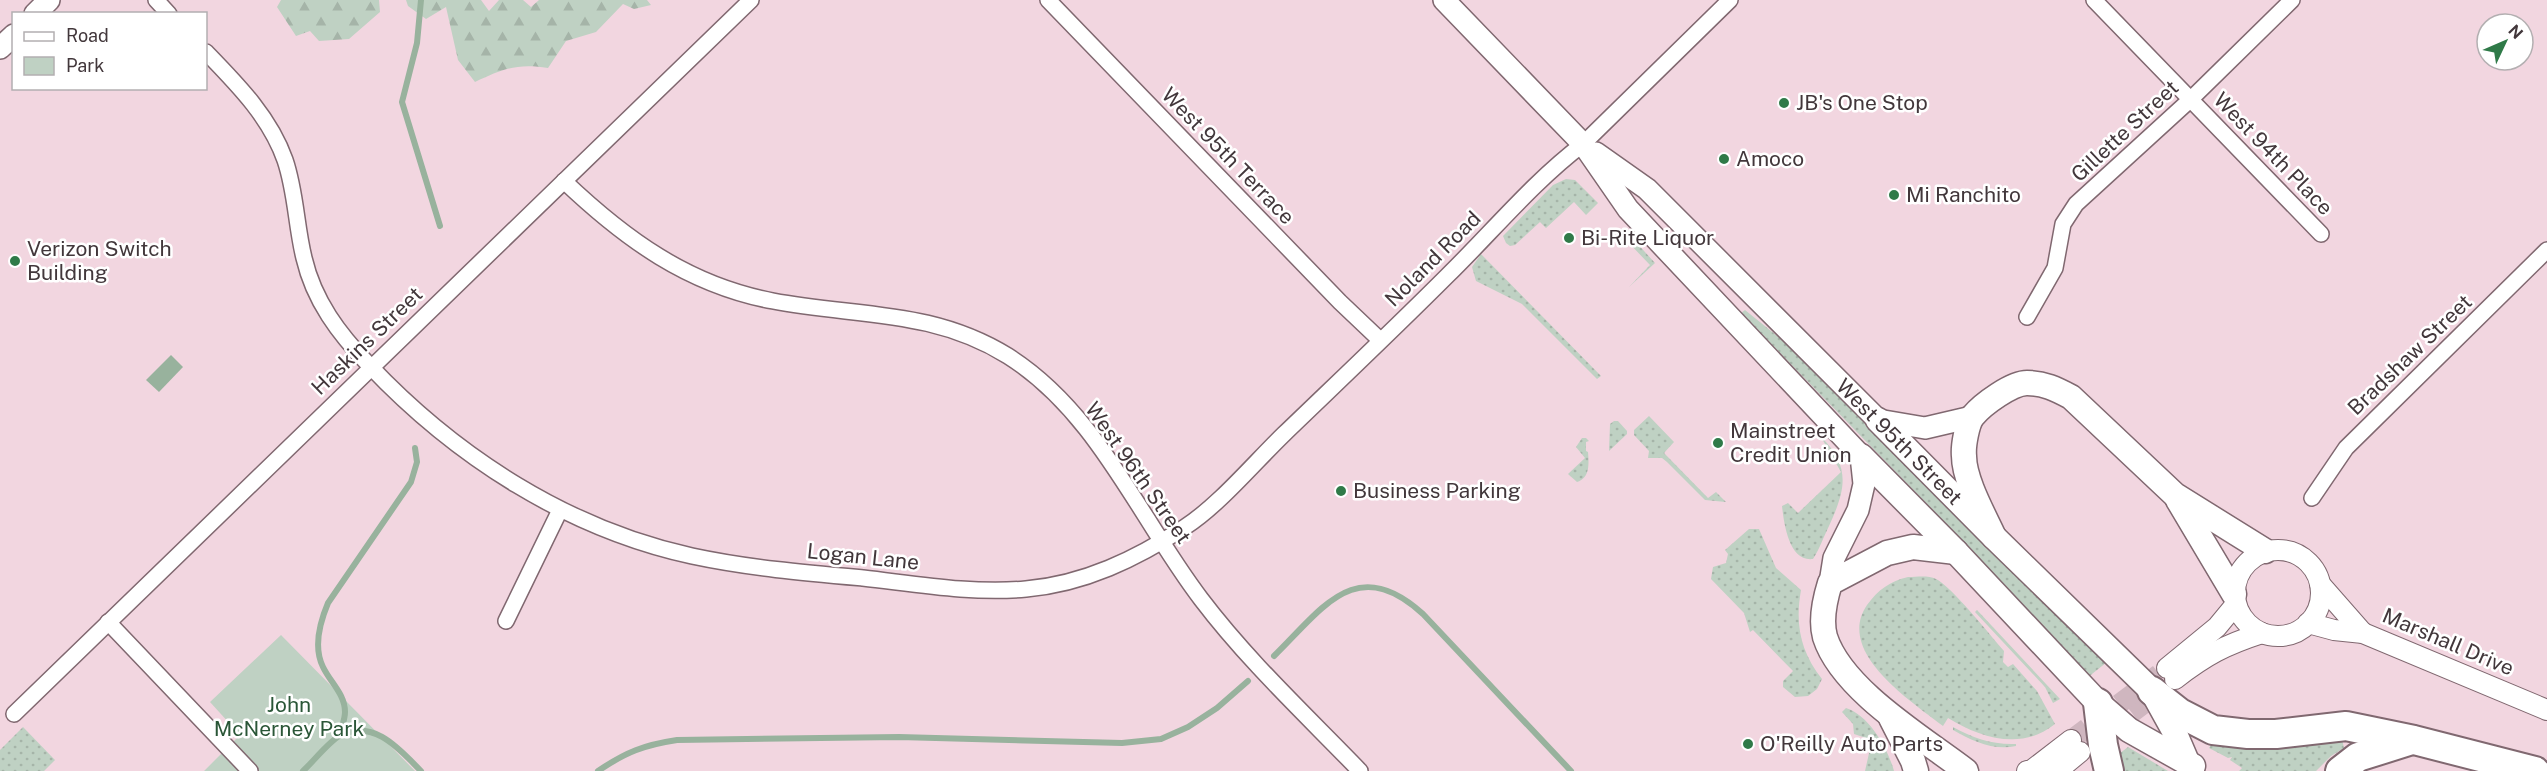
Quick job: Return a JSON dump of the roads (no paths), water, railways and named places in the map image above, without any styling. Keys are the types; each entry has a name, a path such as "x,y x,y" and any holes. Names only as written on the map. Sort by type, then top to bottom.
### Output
{"highway":[{"path":"2165,680 2180,713 2213,729 2225,732 2276,734 2346,726 2414,740 2535,771"},
{"path":"2098,703 2109,771"},
{"path":"2340,771 2358,757 2414,740"}],"main road":[{"path":"37,12 49,0"},
{"name":"West 95th Street","path":"1444,0 1583,144 1628,209 2098,703 2129,730 2193,769"},
{"path":"0,48 12,37"},
{"name":"West 95th Street","path":"1583,144 1647,189 1994,537 2165,680 2173,729 2193,769"},
{"path":"1878,420 1925,428 1972,417 2004,390 2025,382 2050,385 2070,397 2175,495 2265,551"},
{"path":"1972,417 1963,458 1967,474 1994,537"},
{"path":"1861,456 1864,484 1858,510 1834,558 1823,605 1825,636 1840,666 1888,713 1966,771"},
{"path":"2175,495 2235,599"},
{"path":"1830,582 1887,554 1913,547 1956,552"},
{"path":"1888,713 1916,771"}],"street":[{"path":"156,0 167,12"},
{"name":"Haskins Street","path":"14,714 751,0"},
{"name":"West 95th Terrace","path":"1048,0 1340,302 1380,340"},
{"name":"Noland Road","path":"1161,542 1190,524 1553,169 1583,144 1730,0"},
{"name":"West 94th Place","path":"2094,0 2321,234"},
{"name":"Gillette Street","path":"2027,318 2055,268 2063,224 2076,204 2191,99 2292,0"},
{"name":"Logan Lane","path":"207,53 247,95 270,127 284,158 294,190 304,258 311,283 327,315 370,367 412,408 499,475 560,510 616,534 696,557 772,569 966,589 1007,591 1060,584 1113,567 1161,542"},
{"name":"West 96th Street","path":"564,182 629,239 677,268 724,288 770,301 927,322 969,335 1011,358 1049,388 1084,426 1161,542 1222,626 1359,771"},
{"name":"Bradshaw Street","path":"2312,498 2346,448 2547,250"},
{"path":"506,621 560,510"},
{"path":"2165,680 2224,646 2262,633 2286,635 2308,623 2316,612 2320,598 2320,584 2314,570 2305,560 2293,553 2279,549 2265,551 2253,557 2236,579 2235,599 2241,616 2250,626 2262,633"},
{"name":"Marshall Drive","path":"2320,584 2363,633"},
{"path":"2165,680 2217,627 2235,599"},
{"path":"108,622 250,771"},
{"name":"Marshall Drive","path":"2308,623 2334,630 2363,633 2547,710"},
{"path":"2026,771 2032,770 2075,746 2057,771"}],"waterway":[{"path":"421,0 417,43 402,102 440,226"},
{"path":"340,735 345,715 343,699 326,673 318,651 322,618 328,603 411,482 417,462 415,448"},
{"path":"1274,656 1325,606 1342,594 1359,588 1378,588 1399,596 1423,614 1571,771"},
{"path":"598,771 636,750 677,740 899,737 1122,743 1161,739 1188,727 1217,708 1248,681"},
{"path":"303,771 327,746 341,735 353,731 365,731 386,739 421,771"}],"tunnel":[{"path":"2071,740 2167,668"},
{"path":"2108,731 2166,687"}],"place":[{"name":"JB's One Stop","path":"1784,103"},
{"name":"Amoco","path":"1724,159"},
{"name":"Mi Ranchito","path":"1894,195"},
{"name":"Bi-Rite Liquor","path":"1569,238"},
{"name":"Verizon Switch Building","path":"15,261"},
{"name":"Mainstreet Credit Union","path":"1718,443"},
{"name":"Business Parking","path":"1341,491"},
{"name":"O'Reilly Auto Parts","path":"1748,744"}],"park label":[{"name":"John McNerney Park","path":"289,717"}]}
